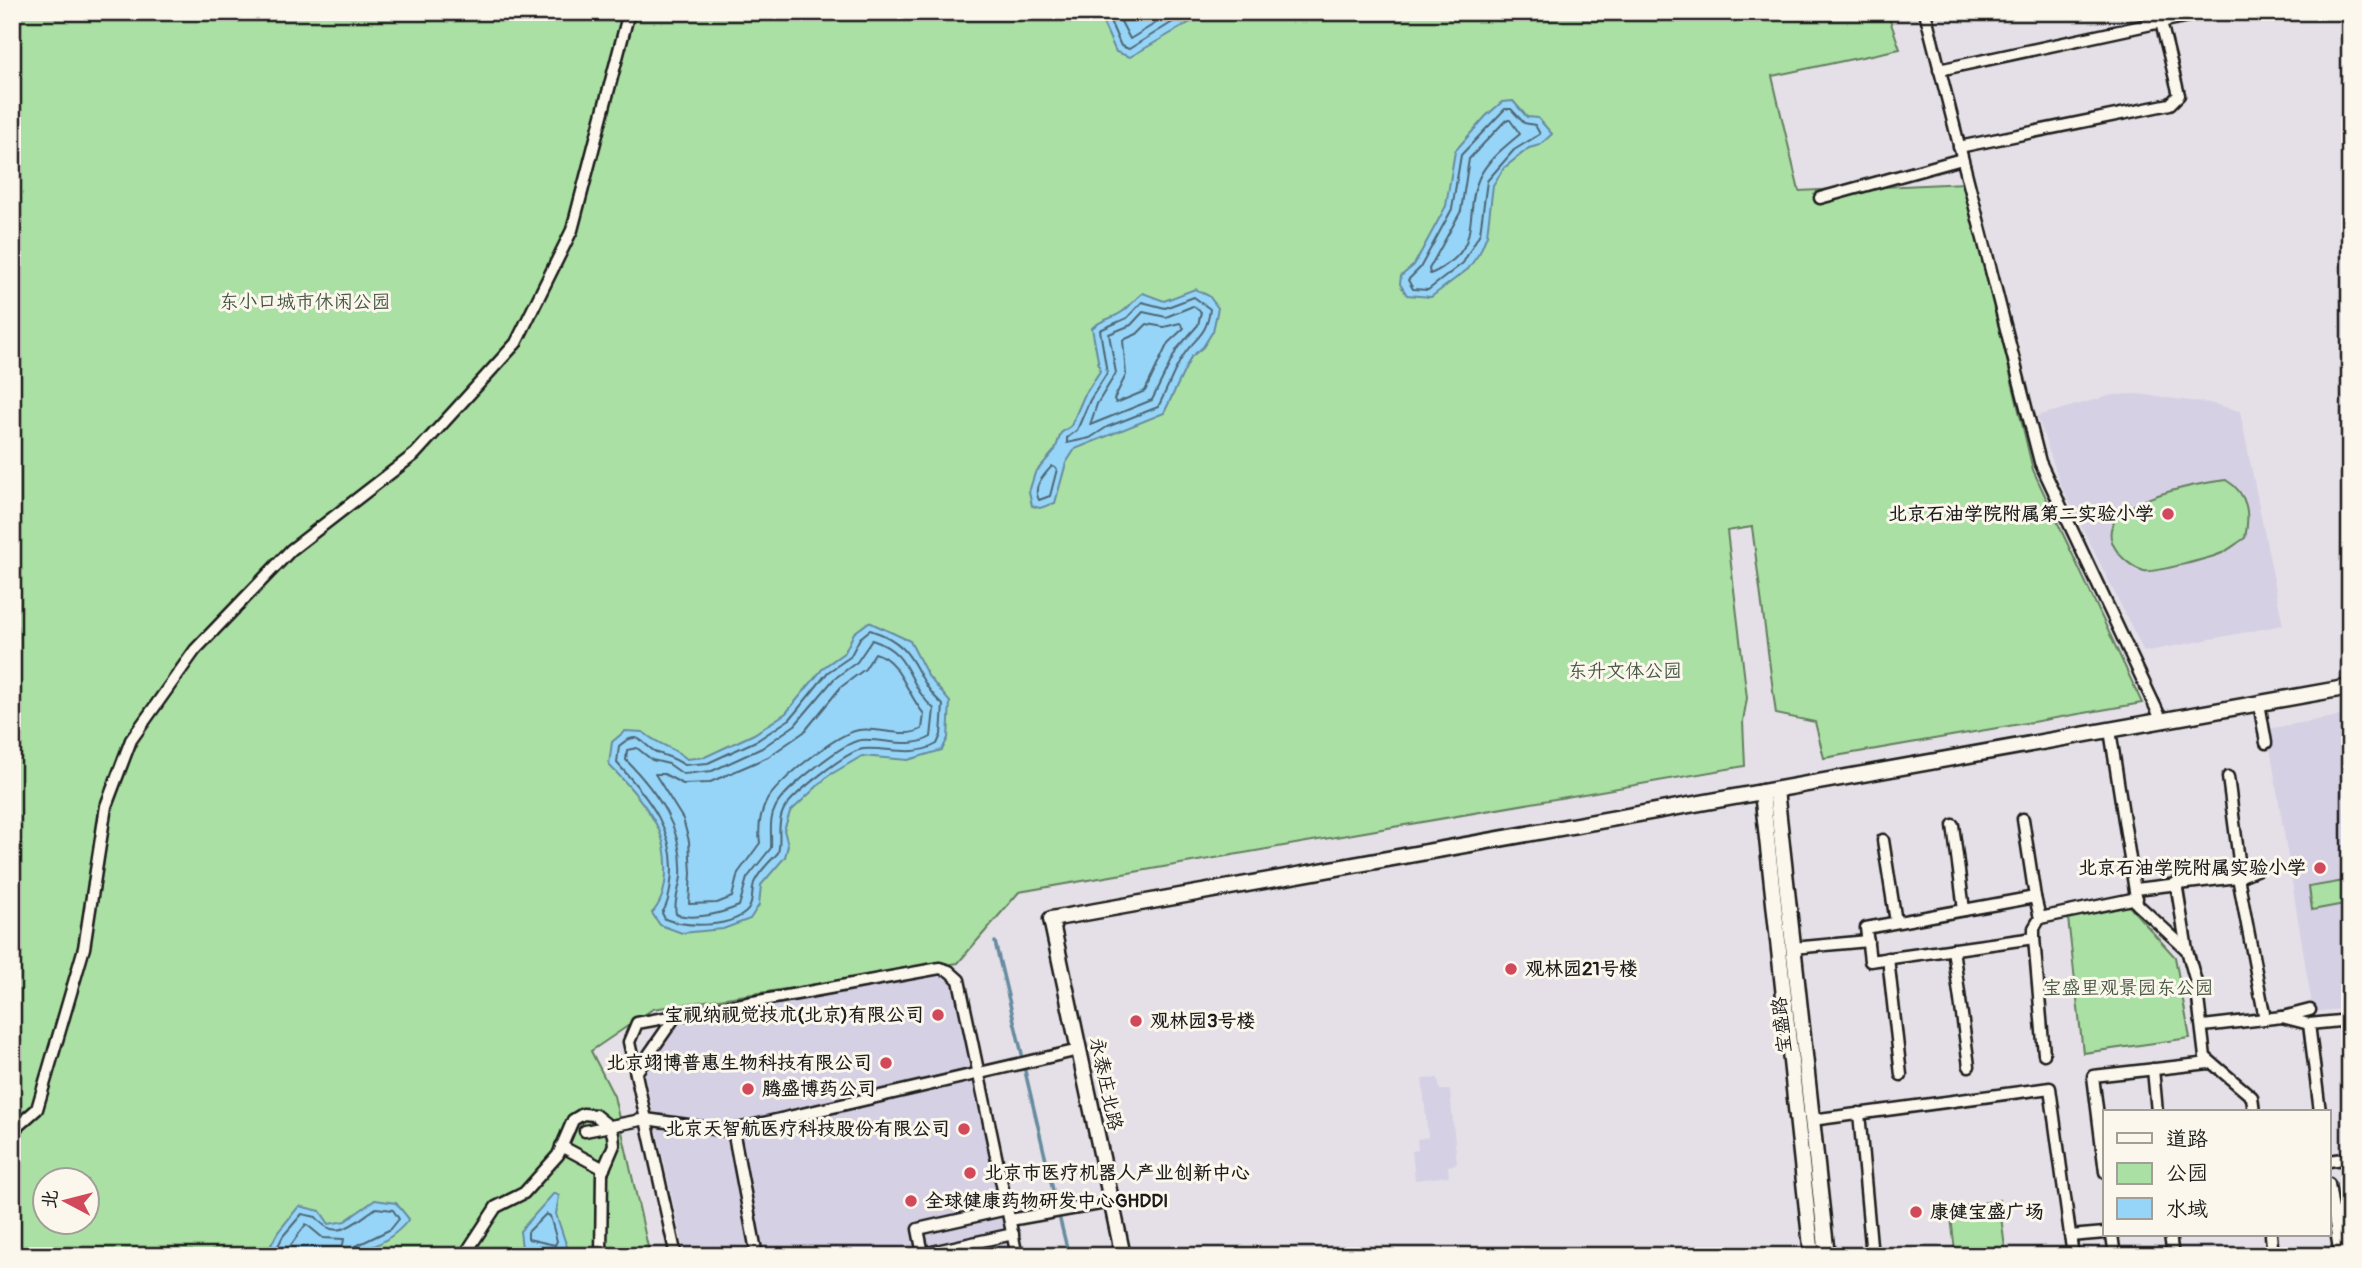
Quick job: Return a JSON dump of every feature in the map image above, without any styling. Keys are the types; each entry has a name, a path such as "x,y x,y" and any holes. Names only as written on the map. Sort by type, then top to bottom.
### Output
{"street":[{"path":"12,1131 37,1109 84,948 106,806 131,740 195,650 291,550 415,454 516,343 572,230 629,12"},
{"path":"1925,12 2039,462 2162,721"},
{"path":"1939,70 2207,12"},
{"path":"1959,147 2170,104 2179,95 2161,22"},
{"path":"1820,198 1962,159"},
{"path":"1769,791 2350,687"},
{"path":"2259,703 2266,743"},
{"path":"2110,730 2137,904 2187,950"},
{"path":"2228,777 2240,868 2238,877 2265,1019"},
{"name":"永泰庄北路","path":"1123,1256 1051,919 1769,791"},
{"name":"宝盛路","path":"1769,791 1793,948 1827,1256"},
{"name":"宝盛路","path":"1769,791 1812,1256"},
{"path":"2023,818 2040,918 2034,928 2034,938 2044,1054"},
{"path":"1953,825 1964,910"},
{"path":"1882,840 1896,922"},
{"path":"2040,918 2176,883 2238,877 2258,869"},
{"path":"2176,883 2203,1026 2205,1057 2252,1097 2254,1110"},
{"path":"2034,938 1870,961 1866,928 2035,897"},
{"path":"1793,948 1868,941"},
{"path":"1953,949 1969,1066"},
{"path":"1888,958 1901,1075"},
{"path":"676,1256 629,1042 632,1029 644,1019 940,968 959,980 1017,1256"},
{"path":"2203,1026 2282,1017 2310,1010"},
{"path":"636,1073 677,1014"},
{"path":"2282,1017 2309,1024 2350,1020"},
{"path":"2309,1024 2319,1110"},
{"path":"585,1131 646,1119 733,1130 1079,1050"},
{"path":"2103,1156 2093,1076 2209,1062"},
{"path":"2153,1069 2157,1110"},
{"path":"1812,1120 2050,1088 2073,1256"},
{"path":"1859,1113 1872,1256"},
{"path":"464,1256 496,1207 524,1193 558,1155 573,1120 583,1114 595,1115 610,1127 614,1145 604,1169 601,1256"},
{"path":"733,1130 757,1256"},
{"path":"561,1146 604,1169"},
{"path":"2330,1161 2350,1158"},
{"path":"2330,1191 2340,1256"},
{"path":"1010,1220 1111,1202"},
{"path":"1007,1209 918,1229 923,1254 1013,1234"},
{"path":"2070,1236 2103,1235"},
{"path":"2110,1236 2115,1256"},
{"path":"2170,1236 2173,1256"},
{"path":"2271,1236 2273,1256"}],"shaded area":[{"name":"北京石油学院附属第二实验小学","path":"2139,394 2214,404 2240,411 2283,625 2144,652 2060,483 2037,416 2112,395"},
{"name":"北京石油学院附属实验小学","path":"2350,714 2350,1008 2313,1012 2267,729"},
{"path":"939,974 952,983 1011,1256 685,1256 643,1067 677,1022"},
{"path":"1438,1078 1440,1090 1450,1090 1457,1164 1448,1166 1449,1176 1415,1180 1412,1151 1418,1150 1417,1139 1428,1137 1422,1079"}],"green space":[{"path":"12,12 1887,12 1900,49 1772,76 1799,191 1965,183 2033,470 2142,703 1824,758 1815,722 1776,714 1752,527 1727,531 1747,698 1743,721 1745,766 1019,892 958,963 653,1009 591,1051 614,1096 650,1256 12,1256"},
{"path":"2226,480 2243,498 2247,513 2245,538 2228,550 2183,565 2144,571 2128,562 2115,548 2111,532 2117,518 2131,507 2150,498 2193,485"},
{"path":"2350,880 2350,903 2312,910 2309,887"},
{"name":"宝盛里观景园东公园","path":"2129,906 2175,957 2190,1038 2083,1053 2068,918"},
{"path":"1999,1200 2006,1256 1946,1256 1946,1253 1955,1251 1950,1209"}],"water":[{"path":"1098,12 1198,12 1192,21 1130,57 1116,52"},
{"path":"1513,101 1527,117 1538,118 1552,134 1504,168 1493,185 1487,235 1480,252 1468,269 1431,297 1407,295 1400,284 1401,276 1414,265 1446,206 1455,151 1502,102"},
{"path":"1195,289 1209,296 1218,308 1213,331 1203,347 1191,357 1164,413 1075,449 1066,463 1055,503 1040,508 1032,506 1029,492 1035,473 1055,450 1061,433 1071,426 1084,396 1100,371 1092,328 1122,312 1143,293 1164,301"},
{"path":"869,622 910,641 928,676 950,702 948,738 942,750 908,760 862,756 828,776 790,812 784,830 788,845 785,857 761,885 759,905 750,919 723,929 682,933 660,925 652,913 658,905 665,884 665,850 659,830 643,804 609,765 612,742 625,731 643,732 687,759 705,757 754,734 786,713 824,667 845,652 854,633"},
{"path":"554,1193 559,1196 556,1214 570,1256 522,1248 520,1231"},
{"path":"375,1200 396,1203 409,1219 395,1234 379,1244 362,1250 324,1256 265,1256 278,1232 299,1206 320,1211 329,1224 345,1221"}],"waterway":[{"path":"995,942 1022,1054"},
{"path":"1025,1071 1056,1203"},
{"path":"1060,1220 1069,1256"}],"place":[{"name":"北京石油学院附属第二实验小学","path":"2168,514"},
{"name":"北京石油学院附属实验小学","path":"2320,868"},
{"name":"观林园21号楼","path":"1511,969"},
{"name":"宝视纳视觉技术(北京)有限公司","path":"938,1015"},
{"name":"观林园3号楼","path":"1136,1021"},
{"name":"北京翊博普惠生物科技有限公司","path":"886,1063"},
{"name":"腾盛博药公司","path":"748,1089"},
{"name":"北京天智航医疗科技股份有限公司","path":"964,1129"},
{"name":"北京市医疗机器人产业创新中心","path":"970,1173"},
{"name":"全球健康药物研发中心GHDDI","path":"911,1201"},
{"name":"康健宝盛广场","path":"1916,1212"}],"park label":[{"name":"东小口城市休闲公园","path":"305,302"},
{"name":"东升文体公园","path":"1625,671"}]}
